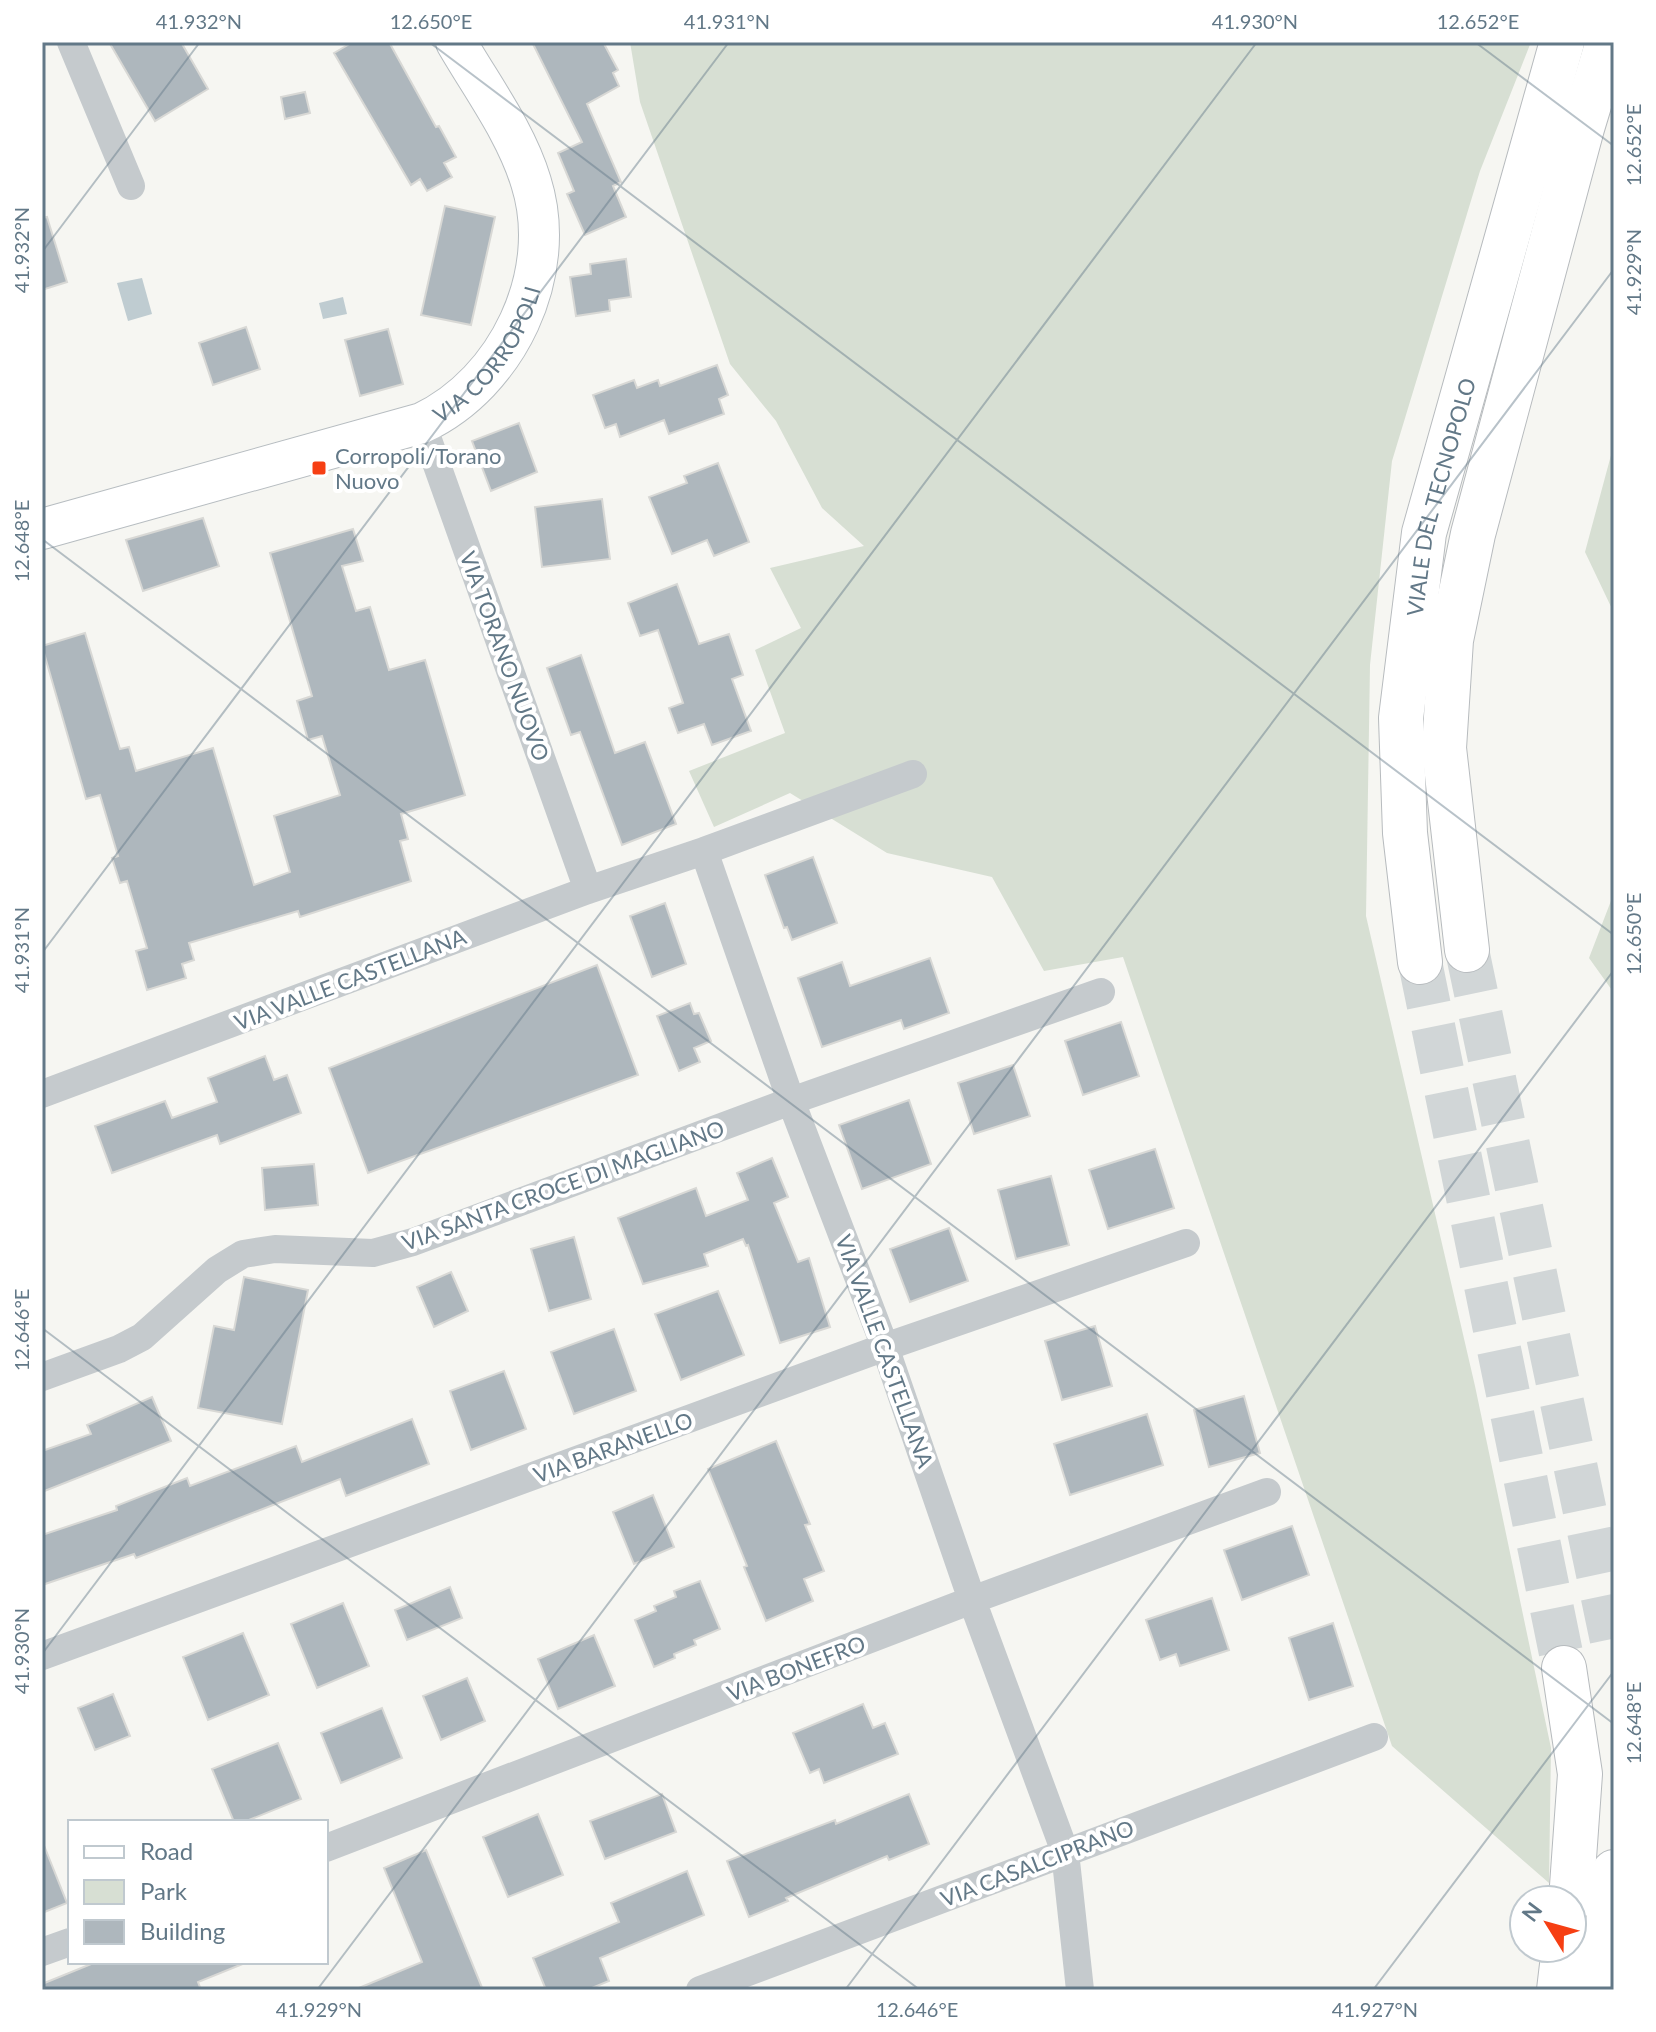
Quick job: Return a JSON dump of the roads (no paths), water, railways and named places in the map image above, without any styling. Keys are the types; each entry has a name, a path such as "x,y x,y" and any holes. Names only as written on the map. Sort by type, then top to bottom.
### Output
{"highway":[{"name":"VIALE DEL TECNOPOLO","path":"1420,962 1405,833 1401,718 1424,533 1562,42"},
{"name":"VIALE DEL TECNOPOLO","path":"1467,950 1444,748 1451,640 1473,534 1608,42"},
{"path":"1564,1668 1580,1774 1572,1884"},
{"path":"1600,1990 1614,1872"},
{"path":"1559,1990 1562,1964"}],"street":[{"path":"71,42 131,186"},
{"name":"VIA CORROPOLI","path":"42,529 422,423 461,400 501,356 521,317 527,297 540,236 536,199 525,165 456,42"},
{"name":"VIA TORANO NUOVO","path":"422,423 588,890"},
{"name":"VIA VALLE CASTELLANA","path":"42,1094 588,890 913,774"},
{"name":"VIA VALLE CASTELLANA","path":"704,851 791,1101 885,1347 972,1600 1065,1852 1080,1990"},
{"name":"VIA SANTA CROCE DI MAGLIANO","path":"42,1377 119,1349 142,1337 217,1270 243,1254 275,1249 379,1252 437,1234 791,1101 1101,992"},
{"name":"VIA BARANELLO","path":"42,1656 885,1347 1186,1243"},
{"name":"VIA BONEFRO","path":"328,1847 972,1600 1267,1492"},
{"name":"VIA CASALCIPRANO","path":"700,1990 1374,1737"},
{"path":"42,1952 68,1943"}],"tunnel":[{"path":"1467,950 1614,1650"},
{"path":"1420,962 1564,1668"}],"place":[{"name":"Corropoli/Torano Nuovo","path":"319,468"}]}
